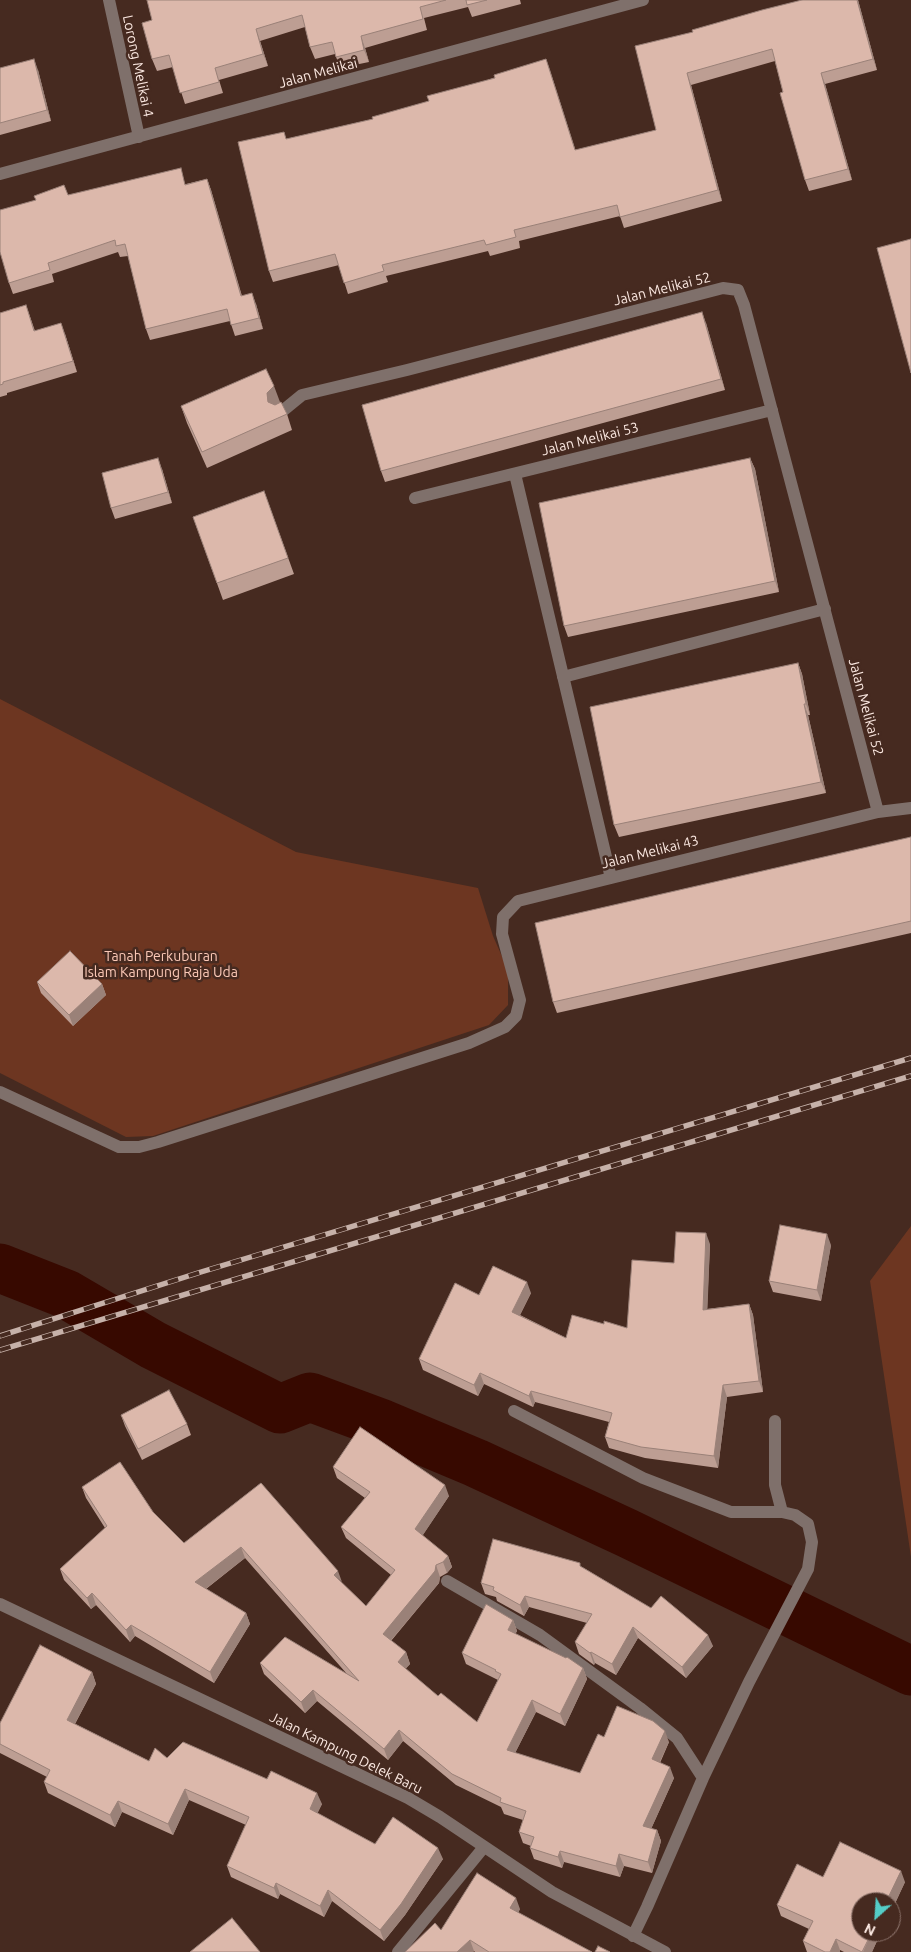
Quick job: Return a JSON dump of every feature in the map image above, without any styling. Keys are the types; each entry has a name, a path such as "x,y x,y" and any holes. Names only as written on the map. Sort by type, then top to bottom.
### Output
{"street":[{"name":"Lorong Melikai 4","path":"109,0 139,138"},
{"name":"Jalan Melikai","path":"0,174 139,138 644,0"},
{"name":"Jalan Melikai 52","path":"280,414 302,394 416,367 723,288 738,290 744,304 878,812"},
{"name":"Jalan Melikai 53","path":"415,498 772,410"},
{"path":"515,474 611,878"},
{"path":"563,677 825,609"},
{"name":"Jalan Melikai 43","path":"0,1092 118,1148 139,1147 468,1043 505,1027 516,1016 520,1000 502,934 503,917 518,901 878,812 911,808"},
{"path":"514,1411 643,1478 731,1512 782,1512 796,1515 808,1524 812,1542 808,1569 749,1682 703,1778 633,1936"},
{"path":"775,1421 775,1485 782,1512"},
{"path":"447,1581 540,1635 640,1708 677,1738 703,1778"},
{"name":"Jalan Kampung Delek Baru","path":"0,1604 408,1798 440,1817 552,1892 665,1952"},
{"path":"398,1952 484,1847"}],"green space":[{"name":"Tanah Perkuburan Islam Kampung Raja Uda","path":"0,699 296,852 478,888 493,936 508,970 508,1005 489,1025 153,1136 126,1137 0,1073"},
{"path":"911,1226 911,1557 870,1281"}],"building":[{"path":"147,0 446,0 420,7 423,19 361,36 364,50 336,57 332,42 310,47 302,15 256,29 263,54 215,68 219,82 180,93 169,55 152,59 142,23 152,20"},
{"path":"466,0 487,0 467,5"},
{"path":"802,0 857,0 873,59 821,73 848,169 805,180 780,93 783,92 772,49 687,73 718,190 620,217 617,205 514,230 516,237 486,245 484,240 382,265 384,271 344,283 335,254 269,271 238,142 284,132 286,139 373,119 372,117 429,101 427,96 495,78 494,75 546,59 575,150 656,130 635,46 693,32 692,30"},
{"path":"34,59 47,110 0,123 0,68"},
{"path":"181,168 185,185 207,179 241,296 252,293 259,318 231,325 227,309 146,329 125,244 116,246 115,240 48,263 50,270 9,283 0,252 0,210 36,200 34,196 64,185 68,195"},
{"path":"911,239 911,373 877,248"},
{"path":"26,305 34,331 61,323 73,361 3,382 0,385 0,313"},
{"path":"702,312 721,379 381,471 362,405"},
{"path":"266,369 274,386 267,393 268,402 275,405 281,402 287,414 202,452 181,406"},
{"path":"158,458 168,492 111,508 102,473"},
{"path":"750,458 775,581 564,626 539,503"},
{"path":"264,491 288,558 217,583 193,517"},
{"path":"798,663 806,704 804,704 821,782 614,825 590,707"},
{"path":"911,837 911,921 553,1002 535,923"},
{"path":"70,951 102,984 69,1015 37,982"},
{"path":"780,1225 827,1234 817,1290 769,1281"},
{"path":"676,1232 706,1233 703,1310 749,1304 759,1381 723,1385 714,1456 641,1447 605,1437 612,1413 531,1391 529,1396 480,1373 474,1385 419,1359 455,1283 479,1295 493,1266 527,1282 512,1312 566,1338 572,1315 604,1324 604,1321 627,1328 632,1260 674,1263"},
{"path":"169,1390 187,1424 138,1449 121,1415"},
{"path":"360,1427 445,1485 415,1529 448,1556 443,1562 436,1565 435,1571 383,1634 406,1652 398,1662 438,1696 441,1693 477,1722 501,1674 462,1653 486,1604 513,1620 508,1630 567,1657 583,1668 560,1714 532,1700 507,1750 580,1773 598,1734 604,1737 617,1706 653,1721 665,1731 652,1759 670,1767 643,1826 657,1830 648,1862 619,1854 616,1866 560,1851 558,1857 530,1848 534,1837 519,1832 526,1811 500,1802 501,1798 452,1774 399,1730 384,1749 313,1690 301,1702 260,1663 285,1637 359,1681 241,1547 195,1582 246,1613 210,1672 131,1625 126,1630 92,1593 87,1598 60,1569 107,1526 82,1487 120,1462 153,1512 184,1543 261,1483 338,1571 334,1575 366,1606 395,1570 341,1527 370,1492 333,1467"},
{"path":"493,1539 580,1563 580,1566 651,1608 661,1596 708,1635 682,1667 633,1627 612,1664 590,1653 575,1642 592,1614 525,1596 520,1605 493,1590 494,1587 481,1583"},
{"path":"40,1645 92,1672 67,1720 149,1761 155,1748 167,1758 183,1742 267,1779 271,1771 317,1793 310,1809 375,1844 393,1817 438,1848 401,1904 380,1930 328,1890 320,1906 276,1883 274,1888 227,1866 249,1817 185,1789 168,1824 118,1801 110,1815 44,1782 50,1770 0,1744 0,1723"},
{"path":"840,1842 901,1871 891,1892 851,1892 851,1942 867,1942 862,1952 836,1939 830,1952 825,1952 803,1941 813,1921 777,1905 797,1864 823,1877"},
{"path":"477,1873 516,1898 510,1908 592,1952 489,1952 470,1940 457,1952 405,1952 435,1923 441,1930"},
{"path":"232,1918 260,1952 190,1952"},
{"path":"598,1946 610,1952 595,1952"}],"waterway":[{"path":"0,1268 66,1294 153,1345 280,1409 310,1397 383,1424 476,1463 627,1533 911,1671"}],"railway":[{"path":"0,1336 201,1272 911,1058"},
{"path":"0,1350 911,1076"}]}
